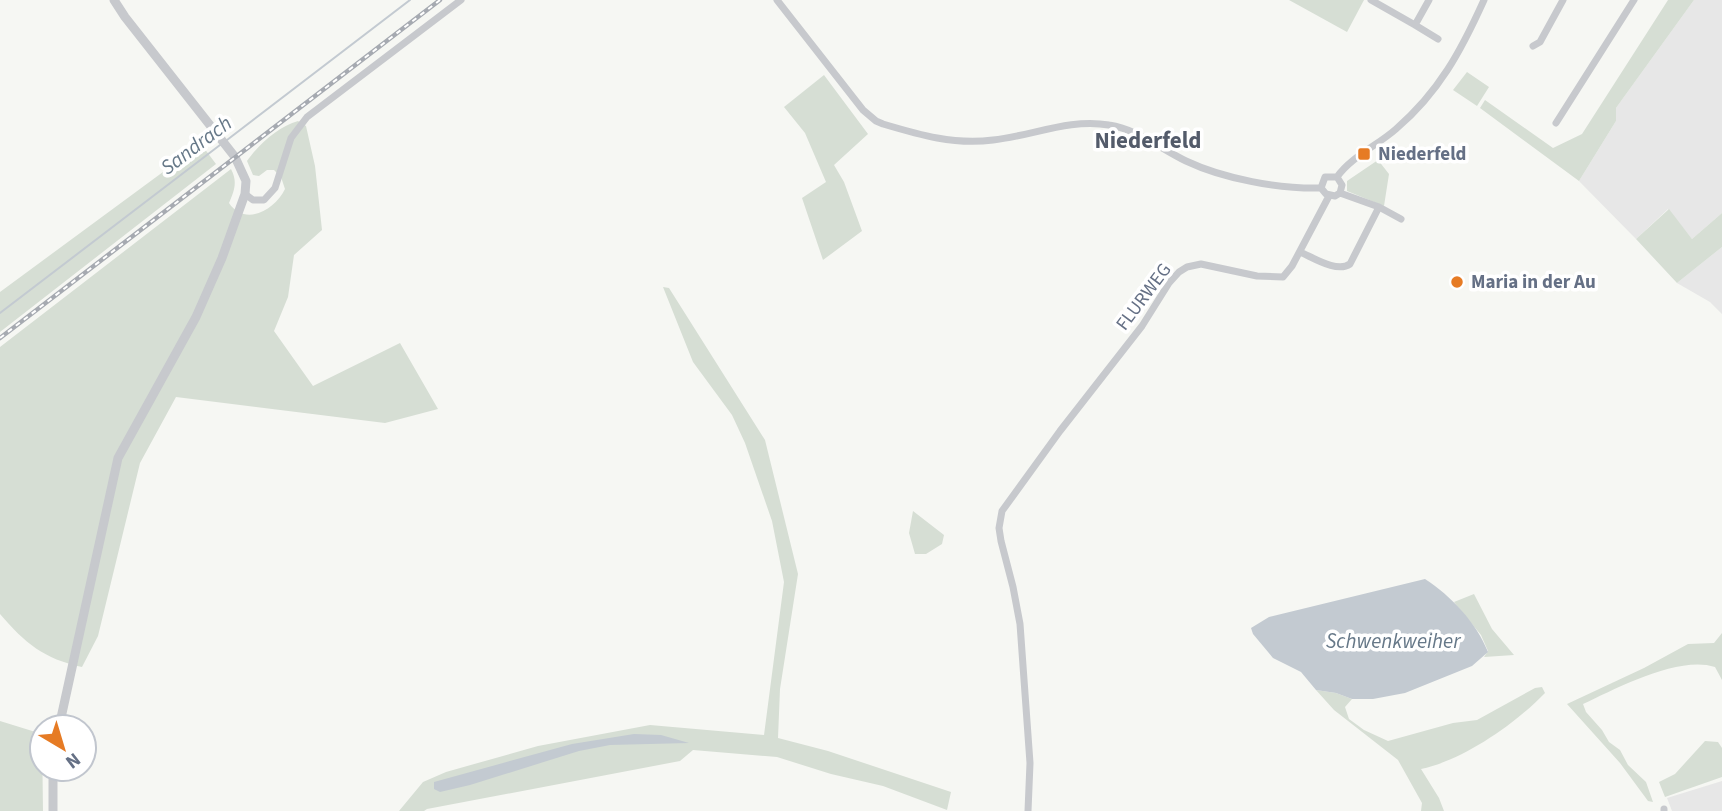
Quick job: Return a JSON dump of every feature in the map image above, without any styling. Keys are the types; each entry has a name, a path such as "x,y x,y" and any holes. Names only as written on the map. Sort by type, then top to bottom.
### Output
{"street":[{"path":"62,713 118,458 196,317 222,258 245,194 246,181 242,168 231,152 114,0"},
{"path":"245,194 253,200 264,200 275,188 291,138 307,117 461,0"},
{"path":"777,0 863,110 883,124 933,138 960,142 999,139 1084,123 1106,124 1130,131 1208,170 1274,185 1321,188 1329,196 1340,192 1401,219"},
{"path":"1371,0 1438,39"},
{"path":"1415,25 1429,0"},
{"path":"1337,177 1347,166 1397,129 1429,97 1458,57 1484,0"},
{"path":"1533,46 1540,42 1563,0"},
{"path":"1556,123 1634,0"},
{"path":"1321,188 1325,177 1337,177 1341,181 1340,192"},
{"name":"FLURWEG","path":"1028,811 1030,763 1020,624 999,528 1002,511 1060,430 1142,326 1179,272 1201,264 1283,277 1300,252 1329,196"},
{"path":"1300,252 1336,267 1347,267 1379,207"},
{"path":"53,783 53,811"}],"shaded area":[{"path":"1289,0 1364,0 1347,32"},
{"path":"1668,0 1694,0 1616,108 1616,121 1579,181 1480,108 1485,100 1553,148 1582,134"},
{"path":"1694,0 1722,0 1722,213 1692,239 1668,209 1636,239 1579,181 1616,121 1616,108"},
{"path":"1467,72 1489,87 1477,106 1453,90"},
{"path":"824,75 868,134 834,165 844,182 862,231 823,260 802,198 826,182 805,133 784,107"},
{"path":"298,121 306,126 315,166 322,230 294,255 288,297 274,331 313,386 400,343 438,409 385,423 176,397 140,463 98,636 82,667 46,654 27,641 0,614 0,347 231,169 235,182 229,203 243,214 251,215 267,209 285,189 281,177 274,170 267,170 259,176 253,175 247,161 269,137"},
{"path":"201,144 216,164 0,332 0,292"},
{"path":"1378,160 1389,174 1384,206 1347,191 1347,181"},
{"path":"1669,209 1692,239 1722,213 1722,247 1677,283 1636,239"},
{"path":"1722,247 1722,314 1710,302 1677,283"},
{"path":"663,287 669,288 765,440 798,574 780,689 778,738 828,751 951,792 947,810 883,786 831,774 777,757 693,750 680,761 424,811 399,811 423,782 446,772 538,746 650,725 764,735 784,582 772,521 745,443 732,415 693,362"},
{"path":"913,511 944,535 942,544 926,554 915,554 909,533"},
{"path":"1474,594 1492,629 1514,655 1484,657 1488,651 1481,635 1454,602"},
{"path":"1722,633 1722,680 1715,667 1684,665 1648,675 1583,704 1609,742 1620,750 1628,765 1646,782 1653,802 1648,801 1620,763 1567,704 1688,644 1714,643"},
{"path":"1542,687 1545,693 1533,705 1488,739 1454,758 1421,769 1444,811 1421,811 1422,803 1398,760 1334,710 1316,690 1352,699 1345,707 1349,719 1364,730 1388,741 1453,723 1477,720 1535,688"},
{"path":"0,721 28,730 28,783 43,783 43,811 0,811"},
{"path":"1705,741 1718,742 1722,748 1722,777 1665,797 1659,782 1675,774"},
{"path":"1722,781 1722,811 1672,811 1667,798"}],"water":[{"name":"Schwenkweiher","path":"1425,579 1462,611 1477,630 1488,652 1472,666 1405,693 1373,699 1352,699 1316,690 1301,672 1273,658 1251,628 1269,617"},
{"path":"634,734 661,735 689,743 610,745 579,751 470,785 440,792 434,789 434,782 572,744"}],"waterway":[{"name":"Sandrach","path":"227,140 410,0"},
{"name":"Sandrach","path":"0,313 220,145"}],"railway":[{"path":"0,338 440,0"}],"place":[{"name":"Niederfeld","path":"1364,154"},
{"name":"Maria in der Au","path":"1457,282"}],"district":[{"name":"Niederfeld","path":"1148,140"}]}
